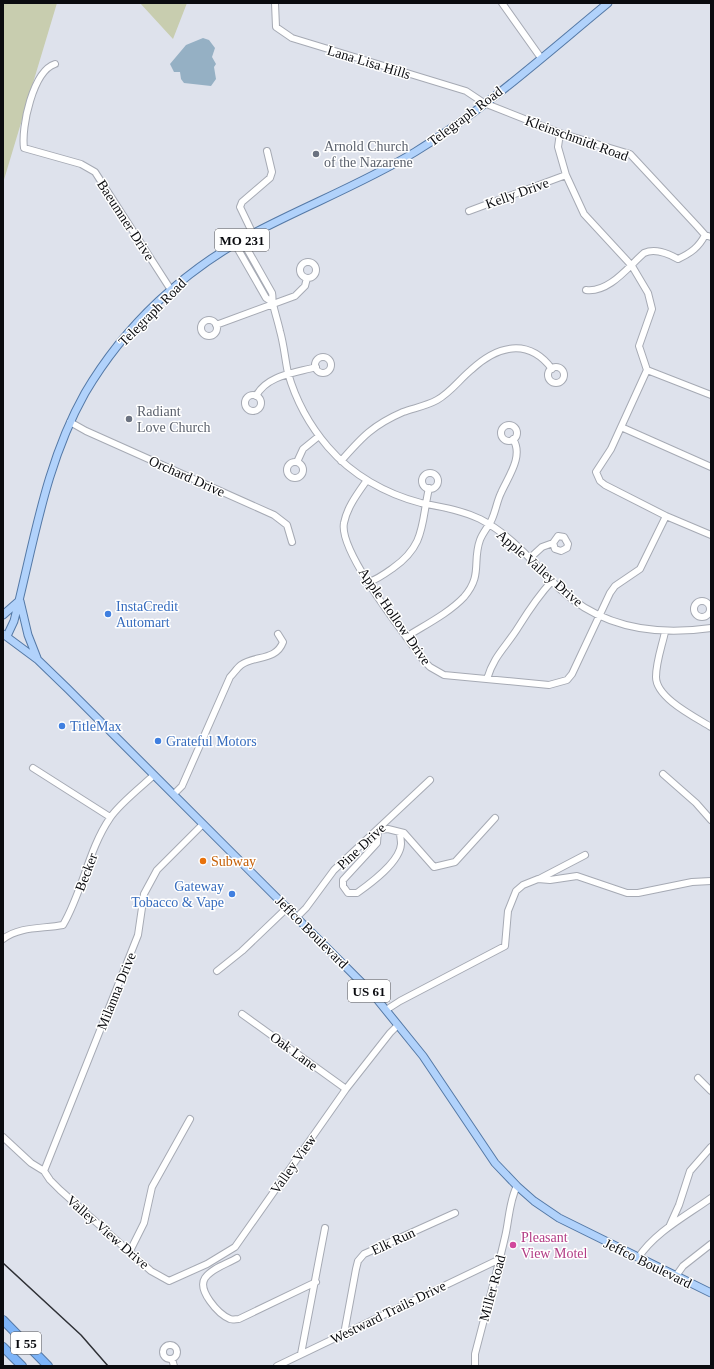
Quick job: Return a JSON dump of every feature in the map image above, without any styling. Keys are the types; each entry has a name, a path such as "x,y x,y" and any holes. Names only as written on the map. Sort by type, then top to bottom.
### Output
{"highway":[{"name":"I 55","path":"3,1320 48,1366"},
{"name":"I 55","path":"3,1347 22,1366"}],"main road":[{"name":"Telegraph Road","path":"5,635 14,621 43,496 52,466 70,422 86,392 110,356 141,319 171,290 196,269 235,244 398,162 445,133 541,58 608,3"},
{"path":"3,616 10,611 20,599"},
{"path":"20,599 28,635 38,660"},
{"name":"Jeffco Boulevard","path":"5,635 38,660 288,907 386,1010 427,1062 484,1148 517,1186 534,1201 559,1218 711,1293"}],"street":[{"name":"Lana Lisa Hills","path":"275,3 276,27 288,36 460,90 476,96 484,103"},
{"path":"502,3 541,58"},
{"name":"Baeumner Drive","path":"55,64 49,66 34,87 23,137 24,148 81,164 95,172 171,290"},
{"name":"Kleinschmidt Road","path":"484,103 560,134 630,154 708,236"},
{"path":"560,134 558,147 566,175 584,214 631,266 648,294 652,309 639,346 647,370 611,450 596,472 600,481 605,485 666,516 711,535"},
{"path":"253,234 240,207 242,202 270,178 272,172 267,151"},
{"name":"Kelly Drive","path":"469,211 566,175"},
{"path":"586,290 592,291 609,284 650,250 667,253 678,258 685,256 699,247 708,236"},
{"name":"Apple Valley Drive","path":"242,240 273,295 272,303 280,331 289,375 302,409 319,436 341,461 367,480 396,495 426,504 457,510 489,524 513,541 552,581 578,603 600,616 629,627 665,632 708,629"},
{"name":"Apple Valley Drive","path":"235,244 264,296 272,303"},
{"path":"216,325 272,303 295,296 305,286 308,278"},
{"path":"341,461 371,428 404,412 435,401 448,393 471,370 490,356 500,351 514,348 529,350 539,355 552,369"},
{"path":"256,396 261,388 268,382 316,367"},
{"path":"647,370 711,395"},
{"name":"Orchard Drive","path":"70,422 86,431 274,515 287,525 292,542"},
{"path":"621,427 711,467"},
{"path":"297,462 300,453 319,436"},
{"path":"406,637 452,607 464,597 475,581 480,539 489,524 500,494 515,464 517,452 513,439"},
{"name":"Apple Hollow Drive","path":"367,480 354,499 344,523 344,531 348,546 369,582 406,637 430,667 444,675 549,685 568,680 615,586 640,568 643,564 666,516"},
{"path":"369,582 399,564 413,551 420,536 424,521 429,488"},
{"path":"530,558 542,547 553,543"},
{"path":"487,679 492,663 500,650 519,626 529,609 552,581"},
{"path":"703,617 708,629"},
{"path":"665,632 656,678 659,688 666,698 711,727"},
{"path":"174,794 182,786 230,677 240,665 274,654 281,648 283,642 278,634"},
{"path":"33,768 110,817"},
{"path":"663,774 696,803 711,820"},
{"name":"Becker","path":"3,938 10,933 24,929 63,925 73,908 90,860 110,817 154,775"},
{"name":"Pine Drive","path":"297,917 306,908 334,870 430,780"},
{"path":"400,832 401,845 399,851 388,866 358,893 348,893 343,886 343,880 377,843 378,830 388,829 400,832 404,833 434,867 455,862 495,818"},
{"name":"Milanna Drive","path":"44,1171 138,935 144,894 157,870 203,824"},
{"path":"386,1010 505,946 508,911 516,891 523,885 585,855"},
{"path":"538,879 550,880 578,876 627,893 638,893 692,882 711,881"},
{"path":"217,971 242,951 288,907"},
{"name":"Oak Lane","path":"242,1014 346,1089"},
{"name":"Valley View","path":"169,1281 207,1264 235,1247 346,1089 398,1025"},
{"path":"698,1078 711,1091"},
{"path":"130,1251 144,1223 152,1187 190,1119"},
{"path":"3,1137 31,1163 44,1171"},
{"path":"670,1226 679,1205 690,1171 711,1146"},
{"name":"Valley View Drive","path":"44,1171 50,1180 151,1271 169,1281"},
{"name":"Miller Road","path":"475,1366 475,1354 509,1222 513,1193 517,1186"},
{"path":"638,1258 644,1248 670,1226 711,1198"},
{"name":"Elk Run","path":"344,1334 356,1269 358,1261 364,1254 455,1213"},
{"path":"302,1354 325,1228"},
{"path":"676,1276 683,1266 711,1244"},
{"path":"237,1258 210,1272 204,1279 203,1286 205,1294 217,1310 230,1319 239,1319 316,1282"},
{"name":"Westward Trails Drive","path":"276,1366 500,1259"},
{"path":"172,1358 174,1366"}],"green space":[{"path":"3,3 57,3 3,183"},
{"path":"140,3 187,3 173,39"}],"water":[{"path":"203,38 209,40 215,48 212,57 216,64 214,67 216,79 211,86 184,83 181,79 180,72 174,72 170,64 186,45"}],"railway":[{"path":"3,1263 81,1335 108,1366"}],"place":[{"name":"Arnold Church of the Nazarene","path":"316,154"},
{"name":"Radiant Love Church","path":"129,419"},
{"name":"InstaCredit Automart","path":"108,614"},
{"name":"TitleMax","path":"62,726"},
{"name":"Grateful Motors","path":"158,741"},
{"name":"Subway","path":"203,861"},
{"name":"Gateway Tobacco & Vape","path":"232,894"},
{"name":"Pleasant View Motel","path":"513,1245"}]}
